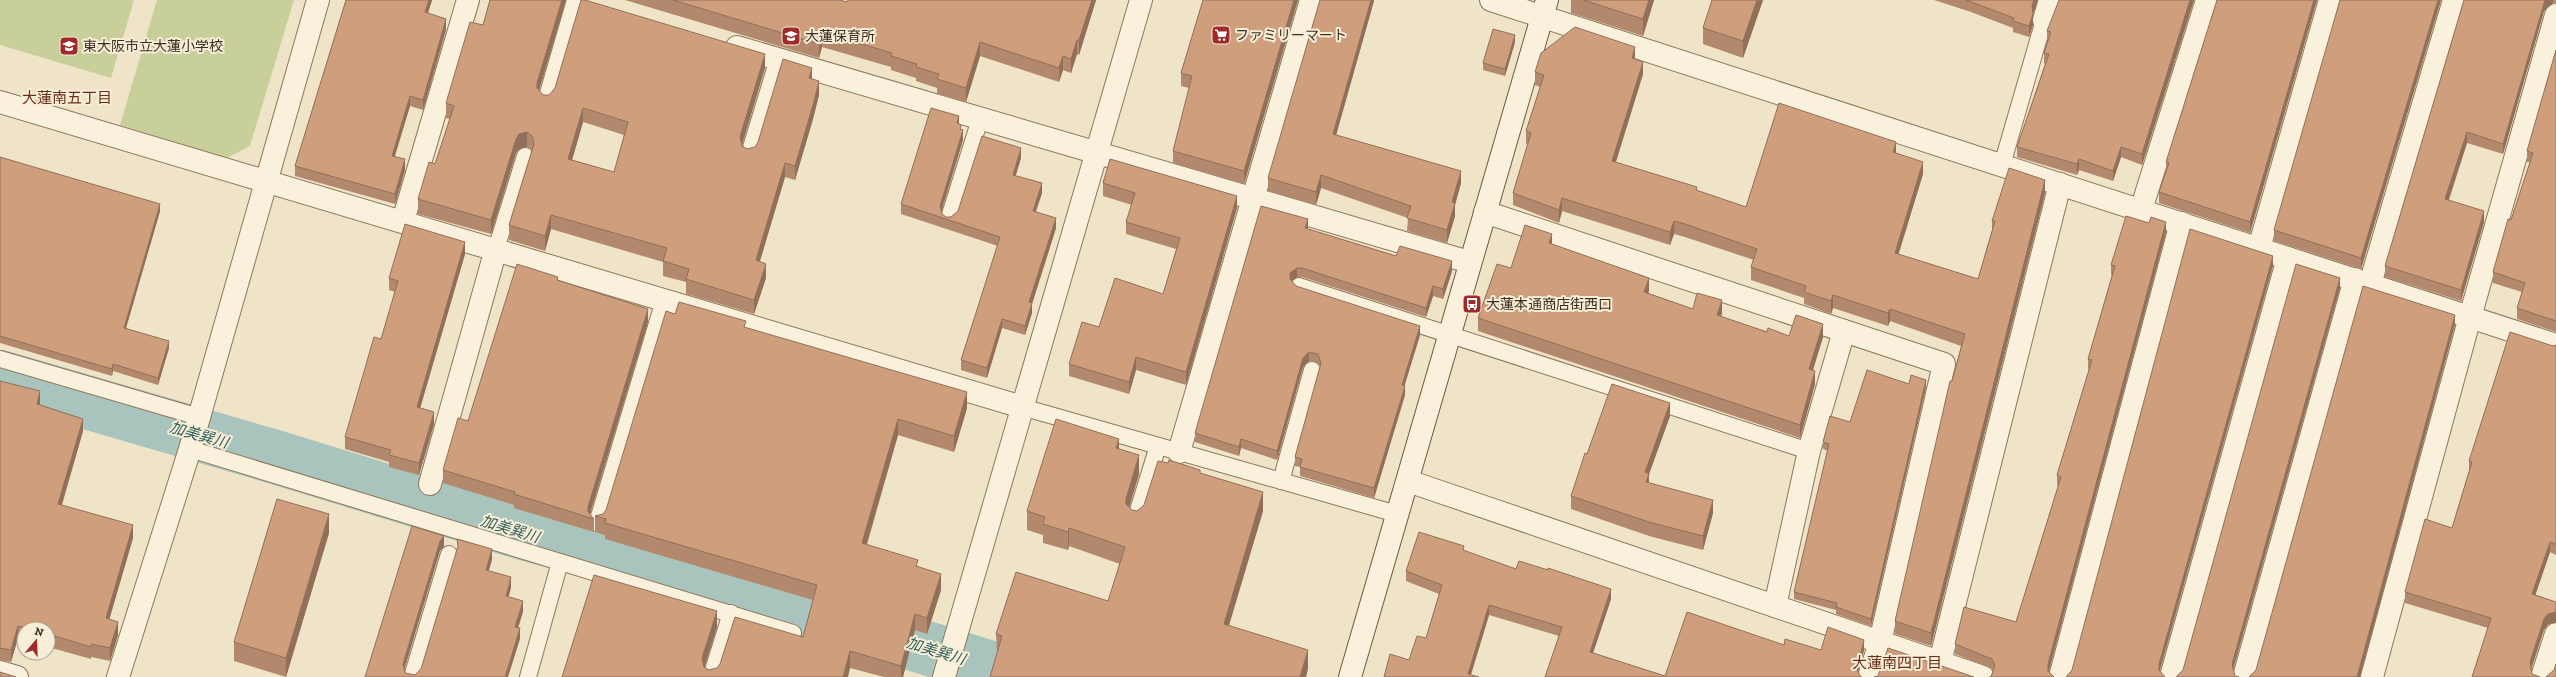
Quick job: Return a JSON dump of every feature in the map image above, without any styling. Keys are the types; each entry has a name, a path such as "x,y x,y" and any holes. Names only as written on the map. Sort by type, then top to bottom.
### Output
{"street":[{"path":"118,677 195,432 318,0"},
{"path":"403,221 468,0"},
{"path":"944,677 1141,0"},
{"path":"1179,452 1311,0"},
{"path":"1491,0 1545,8 2002,165 2556,345"},
{"path":"2141,210 2207,0"},
{"path":"2258,248 2330,0"},
{"path":"2244,677 2362,282 2454,0"},
{"path":"1350,677 1408,481 1448,336 1545,8"},
{"path":"2372,677 2470,317 2556,15"},
{"path":"717,40 1095,154 1470,262"},
{"path":"0,102 403,221 1022,407"},
{"path":"1940,662 2060,184"},
{"path":"1485,212 1944,364 1880,642 1869,677"},
{"path":"2060,677 2181,223"},
{"path":"430,484 496,249"},
{"path":"2171,677 2288,258"},
{"path":"1775,606 1809,451 1844,331"},
{"path":"1408,481 1984,677"},
{"path":"2542,677 2556,634"},
{"path":"0,672 17,677"}],"lane":[{"path":"546,100 585,1"},
{"path":"2002,165 2047,10"},
{"path":"748,154 778,59"},
{"path":"949,218 980,119"},
{"path":"496,249 525,156"},
{"path":"1299,286 1448,336 1809,451"},
{"path":"597,523 664,300"},
{"path":"0,358 195,432 560,562 793,633"},
{"path":"1281,481 1312,370"},
{"path":"1022,407 1397,514"},
{"path":"1135,520 1158,446"},
{"path":"412,677 449,554"},
{"path":"528,677 560,562"},
{"path":"711,677 731,613"}],"green space":[{"path":"0,0 134,0 111,78 0,45"},
{"path":"157,0 294,0 250,146 227,158 120,125"}],"building":[{"path":"346,0 429,0 425,12 446,19 423,100 410,96 392,156 405,159 395,194 295,166"},
{"path":"490,0 562,0 537,83 537,88 543,95 549,95 555,88 581,0 765,54 740,137 742,146 747,149 755,147 758,142 783,59 812,68 809,78 819,81 813,105 795,166 785,163 756,260 766,264 754,300 686,279 689,269 663,261 667,248 551,215 545,236 509,225 534,144 532,136 527,132 519,134 516,139 491,220 418,199 429,162 435,164 454,106 446,103 470,22 483,25","holes":["583,108 628,122 614,172 568,159"]},
{"path":"673,0 840,0 847,2 848,0 1092,0 1071,59 1063,56 1059,68 980,42 966,88 937,79 939,74 916,67 917,64 891,56 892,53 822,32 819,44"},
{"path":"1203,0 1294,0 1244,171 1173,151 1192,76 1181,73"},
{"path":"1320,0 1371,0 1333,134 1461,171 1452,202 1455,203 1447,230 1407,218 1411,206 1321,175 1316,192 1268,178"},
{"path":"1583,0 1649,0 1643,19"},
{"path":"1712,0 1757,0 1743,41 1703,28"},
{"path":"1966,0 2034,0 2032,6 2033,14 2029,26 2013,21 2014,18"},
{"path":"2059,0 2190,0 2142,154 2121,147 2113,171 2079,159 2077,164 2017,147 2049,54 2044,53 2051,32 2047,31"},
{"path":"2217,0 2314,0 2250,222 2159,192 2169,163 2166,162"},
{"path":"2340,0 2438,0 2361,258 2274,230"},
{"path":"2464,0 2545,0 2503,144 2467,132 2445,199 2484,211 2461,290 2385,266"},
{"path":"1575,27 1635,47 1632,58 1643,62 1612,161 1697,187 1696,190 1746,207 1779,103 1896,142 1893,152 1923,162 1895,253 1978,279 1995,221 1992,221 2009,168 2045,180 1931,633 1895,621 1950,381 1952,381 1965,334 1890,309 1888,313 1833,295 1831,301 1804,292 1806,286 1751,267 1757,249 1685,224 1674,221 1670,232 1562,198 1559,210 1513,193 1531,133 1526,131 1544,75 1535,72 1541,53"},
{"path":"1493,29 1515,35 1505,69 1483,63"},
{"path":"2556,50 2556,321 2517,308 2525,283 2493,272 2508,219 2511,220 2533,153 2527,151"},
{"path":"931,108 959,116 957,123 961,125 960,129 963,130 940,206 942,214 946,217 951,217 958,211 982,136 1021,148 1013,175 1042,183 1033,211 1056,218 1029,302 1032,303 1025,326 1002,319 987,368 961,360 1000,237 901,204"},
{"path":"0,157 160,204 124,328 169,341 158,378 113,364 112,369 0,336"},
{"path":"1110,159 1237,196 1186,372 1136,357 1129,382 1069,364 1082,322 1099,327 1115,278 1163,294 1180,238 1126,222 1135,193 1103,183"},
{"path":"1261,206 1308,219 1305,228 1396,256 1400,246 1452,261 1443,289 1433,286 1426,308 1302,268 1297,268 1290,273 1290,279 1296,286 1420,326 1402,385 1405,386 1374,488 1300,467 1302,459 1295,457 1321,363 1318,354 1309,352 1303,358 1277,451 1241,439 1239,447 1195,433"},
{"path":"2126,216 2149,223 2151,217 2166,222 2048,664 2048,671 2054,677 1991,677 1995,665 1992,659 1955,644 1964,607 2016,622 2061,477 2057,475 2092,360 2088,359 2115,266 2111,265"},
{"path":"405,224 465,242 417,407 434,412 419,463 389,455 391,450 345,437 374,337 381,339 398,281 389,278"},
{"path":"1525,225 1552,234 1549,243 1649,278 1644,292 1693,309 1697,293 1722,300 1717,315 1767,332 1768,328 1789,336 1796,315 1823,324 1809,369 1815,371 1800,425 1478,318 1497,264 1511,268"},
{"path":"2190,229 2273,256 2159,664 2159,670 2165,677 2066,677 2072,670"},
{"path":"517,264 558,277 557,280 648,309 588,507 588,512 594,519 514,494 515,492 443,470 458,418 468,421"},
{"path":"2296,264 2340,278 2232,664 2235,676 2239,677 2176,677 2183,670"},
{"path":"2363,286 2455,315 2357,677 2249,677 2256,670"},
{"path":"679,302 746,321 744,327 967,392 954,436 898,419 862,543 918,560 916,566 941,574 927,618 915,614 901,666 850,651 843,677 562,677 594,575 717,611 702,658 704,667 709,670 717,668 720,664 735,617 803,637 817,585 605,523 606,519 595,516 603,514 606,510 666,311 675,314"},
{"path":"2510,332 2553,346 2556,345 2556,544 2550,542 2532,594 2556,602 2556,612 2548,614 2544,619 2530,662 2532,674 2540,677 2472,677 2491,618 2405,592 2425,519 2452,528 2472,462 2469,461"},
{"path":"1867,370 1909,384 1911,375 1926,380 1871,619 1836,607 1837,603 1794,592 1829,444 1823,442 1830,416 1850,422"},
{"path":"0,381 40,391 37,404 83,419 58,504 133,525 106,618 118,622 110,648 91,644 91,647 56,636 56,621 16,621 16,633 11,650 0,648"},
{"path":"1612,384 1670,403 1645,472 1649,474 1646,482 1713,500 1703,536 1649,522 1571,496 1585,453 1587,454"},
{"path":"1056,419 1119,439 1116,448 1139,455 1126,499 1126,504 1132,510 1137,511 1144,505 1158,461 1168,463 1169,460 1200,470 1200,473 1263,492 1224,624 1308,650 1300,677 990,677 1002,636 996,634 1016,572 1108,601 1125,547 1069,528 1068,532 1043,524 1045,517 1027,511"},
{"path":"277,499 329,514 286,658 234,642"},
{"path":"412,526 444,536 440,541 403,664 405,673 415,675 421,669 458,546 457,539 492,549 486,570 511,577 506,596 523,601 515,627 520,628 505,677 365,677"},
{"path":"1419,532 1464,546 1463,550 1516,569 1519,561 1548,570 1548,568 1611,589 1590,652 1665,676 1687,612 1784,645 1785,639 1821,650 1828,627 1864,640 1857,669 1862,677 1545,677 1562,627 1489,605 1468,674 1479,677 1384,677 1390,654 1409,660 1417,636 1426,638 1442,585 1406,571"},
{"path":"1888,648 1974,677 1874,677 1878,676"},
{"path":"2556,664 2556,677 2546,677 2554,670"},
{"path":"0,672 16,677 0,677"}],"waterway":[{"name":"加美巽川","path":"0,377 275,457 516,531 852,625 1020,677"}],"place":[{"name":"ファミリーマート","path":"1221,35"},
{"name":"大蓮保育所","path":"791,36"},
{"name":"東大阪市立大蓮小学校","path":"69,46"},
{"name":"大蓮本通商店街西口","path":"1472,304"}],"district":[{"name":"大蓮南五丁目","path":"67,98"},
{"name":"大蓮南四丁目","path":"1897,663"}]}
